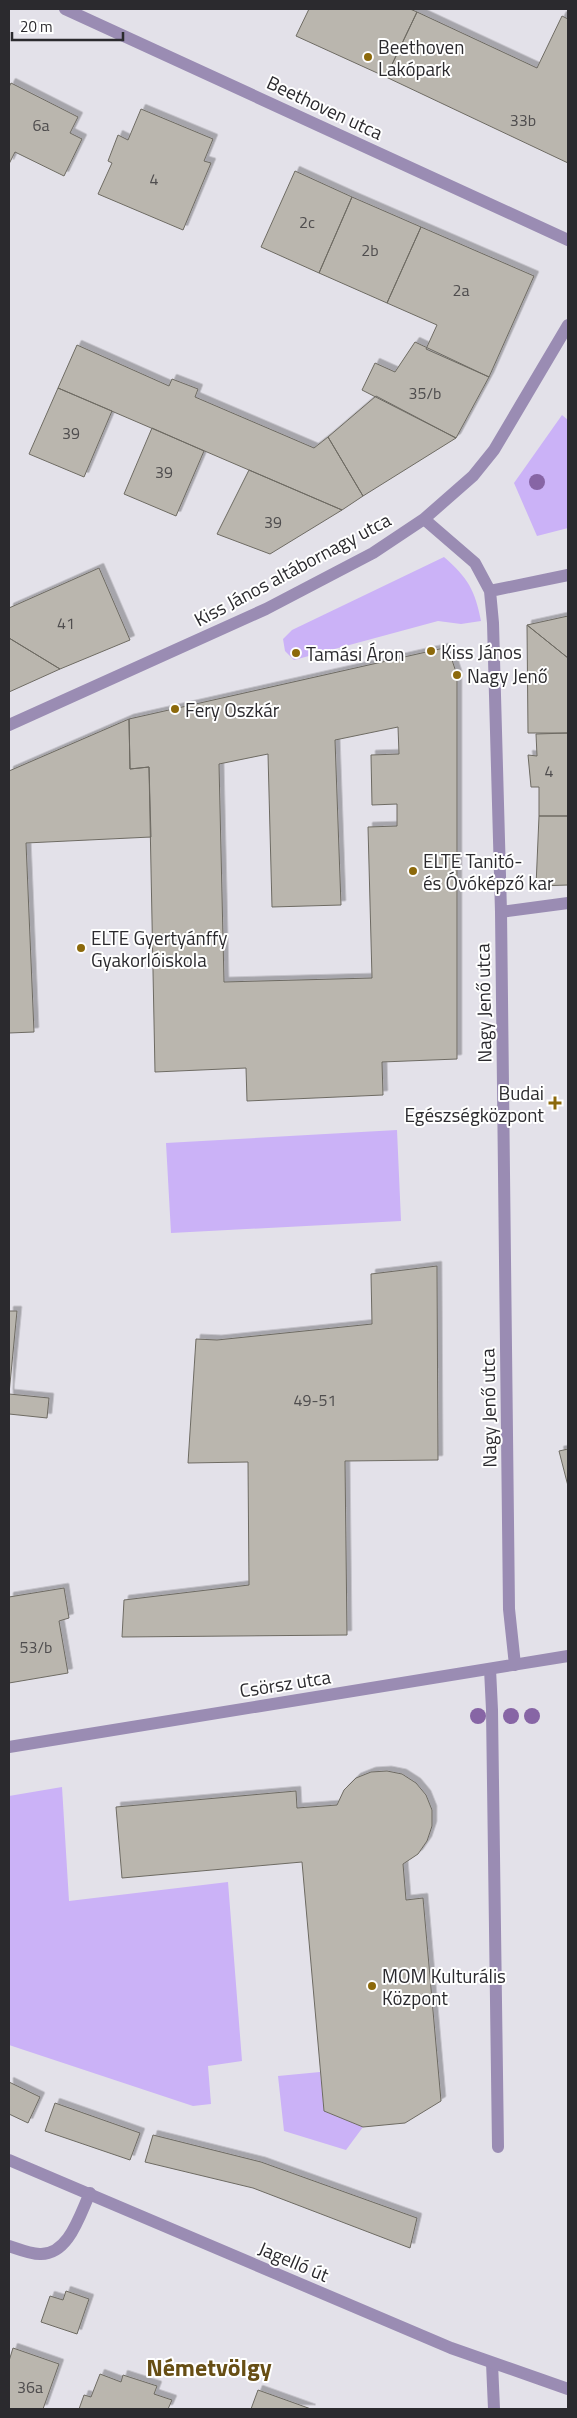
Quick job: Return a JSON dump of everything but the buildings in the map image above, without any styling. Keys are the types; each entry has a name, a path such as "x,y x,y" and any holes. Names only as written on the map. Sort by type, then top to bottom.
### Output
{"street":[{"name":"Beethoven utca","path":"65,9 568,240"},
{"name":"Kiss János altábornagy utca","path":"9,725 266,609 372,553 424,519 473,476 494,450 568,325"},
{"name":"Nagy Jenő utca","path":"424,519 475,563 490,591 493,623 501,912 509,1609 515,1665"},
{"path":"490,591 568,575"},
{"path":"501,912 568,903"},
{"name":"Csörsz utca","path":"9,1747 568,1656"},
{"path":"490,1668 498,2147"},
{"name":"Jagelló út","path":"9,2160 451,2348 568,2388"},
{"path":"9,2246 41,2254 62,2246 74,2227 90,2193"},
{"path":"492,2362 494,2409"}],"shaded area":[{"path":"562,415 568,420 568,528 537,536 514,483"},
{"path":"444,557 465,578 476,601 481,621 461,624 438,621 294,660 285,651 283,639 292,630"},
{"path":"397,1130 401,1221 171,1233 166,1143"},
{"path":"62,1787 69,1901 228,1882 242,2061 208,2066 211,2104 193,2106 9,2045 9,1796"},
{"path":"320,2072 324,2111 363,2127 346,2150 284,2131 278,2076"}],"place":[{"name":"Beethoven Lakópark","path":"368,57"},
{"name":"Kiss János","path":"431,651"},
{"name":"Tamási Áron","path":"296,653"},
{"name":"Nagy Jenő","path":"457,675"},
{"name":"Fery Oszkár","path":"175,709"},
{"name":"ELTE Tanitó- és Óvóképző kar","path":"413,871"},
{"name":"ELTE Gyertyánffy Gyakorlóiskola","path":"81,948"},
{"name":"Budai Egészségközpont","path":"555,1103"},
{"name":"MOM Kulturális Központ","path":"372,1986"}],"district":[{"name":"Németvölgy","path":"209,2367"}]}
